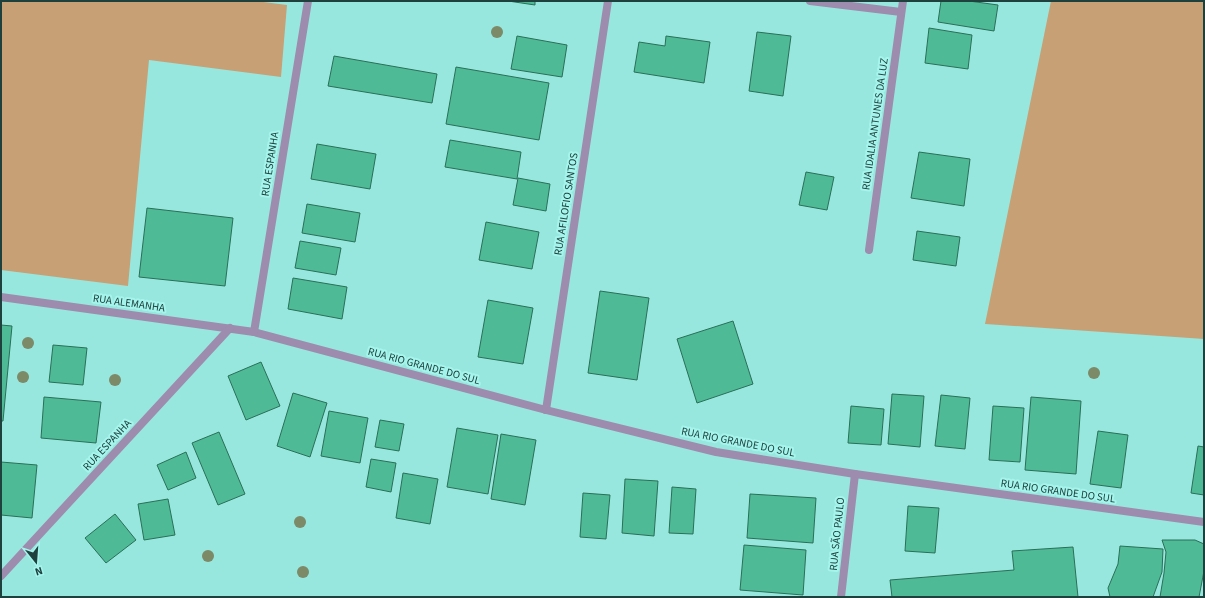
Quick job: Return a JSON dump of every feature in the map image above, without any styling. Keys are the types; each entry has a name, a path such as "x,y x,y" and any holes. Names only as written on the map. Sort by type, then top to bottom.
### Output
{"street":[{"name":"RUA ESPANHA","path":"254,332 308,1"},
{"name":"RUA AFILOFIO SANTOS","path":"546,410 608,1"},
{"path":"810,1 901,12"},
{"name":"RUA IDALIA ANTUNES DA LUZ","path":"869,250 903,1"},
{"name":"RUA ALEMANHA","path":"1,297 254,332"},
{"name":"RUA ESPANHA","path":"1,576 230,328"},
{"name":"RUA RIO GRANDE DO SUL","path":"254,332 546,410 716,452 855,474 1204,522"},
{"name":"RUA SÃO PAULO","path":"841,597 855,474"}],"shaded area":[{"path":"1,1 256,1 287,5 281,77 149,60 128,286 1,270"},
{"path":"1051,1 1204,1 1204,339 985,324"}],"building":[{"path":"508,1 535,1 535,5"},
{"path":"941,1 969,1 998,5 994,31 938,22"},
{"path":"929,28 972,35 968,69 925,63"},
{"path":"757,32 791,36 783,96 749,91"},
{"path":"517,36 567,45 562,77 511,69"},
{"path":"666,36 710,42 704,83 634,72 639,42 665,46"},
{"path":"334,56 437,74 432,103 328,86"},
{"path":"456,67 549,83 539,140 446,124"},
{"path":"450,140 521,152 517,179 445,167"},
{"path":"317,144 376,154 370,189 311,179"},
{"path":"919,152 970,159 964,206 911,198"},
{"path":"806,172 834,177 827,210 799,205"},
{"path":"518,178 550,184 546,211 513,205"},
{"path":"307,204 360,213 355,242 302,233"},
{"path":"147,208 233,218 225,286 139,277"},
{"path":"486,222 539,232 532,269 479,260"},
{"path":"917,231 960,237 956,266 913,260"},
{"path":"300,241 341,248 336,275 295,268"},
{"path":"293,278 347,287 342,319 288,309"},
{"path":"600,291 649,298 637,380 588,373"},
{"path":"488,300 533,308 523,364 478,357"},
{"path":"733,321 753,384 697,403 677,339"},
{"path":"1,325 12,326 3,421 1,421"},
{"path":"53,345 87,348 83,385 49,382"},
{"path":"261,362 280,406 246,420 228,376"},
{"path":"293,393 327,403 310,457 277,446"},
{"path":"892,394 924,396 920,447 888,444"},
{"path":"941,395 970,398 965,449 935,446"},
{"path":"44,397 101,402 96,443 41,438"},
{"path":"1031,397 1081,401 1076,474 1025,470"},
{"path":"851,406 884,409 881,445 848,443"},
{"path":"993,406 1024,408 1020,462 989,460"},
{"path":"329,411 368,418 360,463 321,456"},
{"path":"380,420 404,424 399,451 375,447"},
{"path":"457,428 498,435 488,494 447,487"},
{"path":"1098,431 1128,435 1121,488 1090,484"},
{"path":"219,432 245,494 218,505 192,443"},
{"path":"501,434 536,440 525,505 491,499"},
{"path":"1198,446 1204,447 1204,495 1191,493"},
{"path":"186,452 196,478 168,490 157,465"},
{"path":"371,459 396,463 391,492 366,487"},
{"path":"1,462 37,465 32,518 1,515"},
{"path":"403,473 438,479 430,524 396,518"},
{"path":"625,479 658,481 654,536 622,533"},
{"path":"672,487 696,489 693,534 669,533"},
{"path":"583,493 610,495 606,539 580,537"},
{"path":"750,494 816,498 813,543 747,538"},
{"path":"168,499 175,535 144,540 138,504"},
{"path":"908,506 939,508 935,553 905,551"},
{"path":"115,514 136,540 106,563 85,538"},
{"path":"1162,540 1195,540 1204,544 1204,571 1199,597 1160,597 1166,552"},
{"path":"744,545 806,550 803,595 740,590"},
{"path":"1120,546 1163,549 1162,572 1153,597 1110,597 1108,588 1118,564"},
{"path":"1073,547 1078,597 892,597 890,580 1014,570 1012,551"}]}
